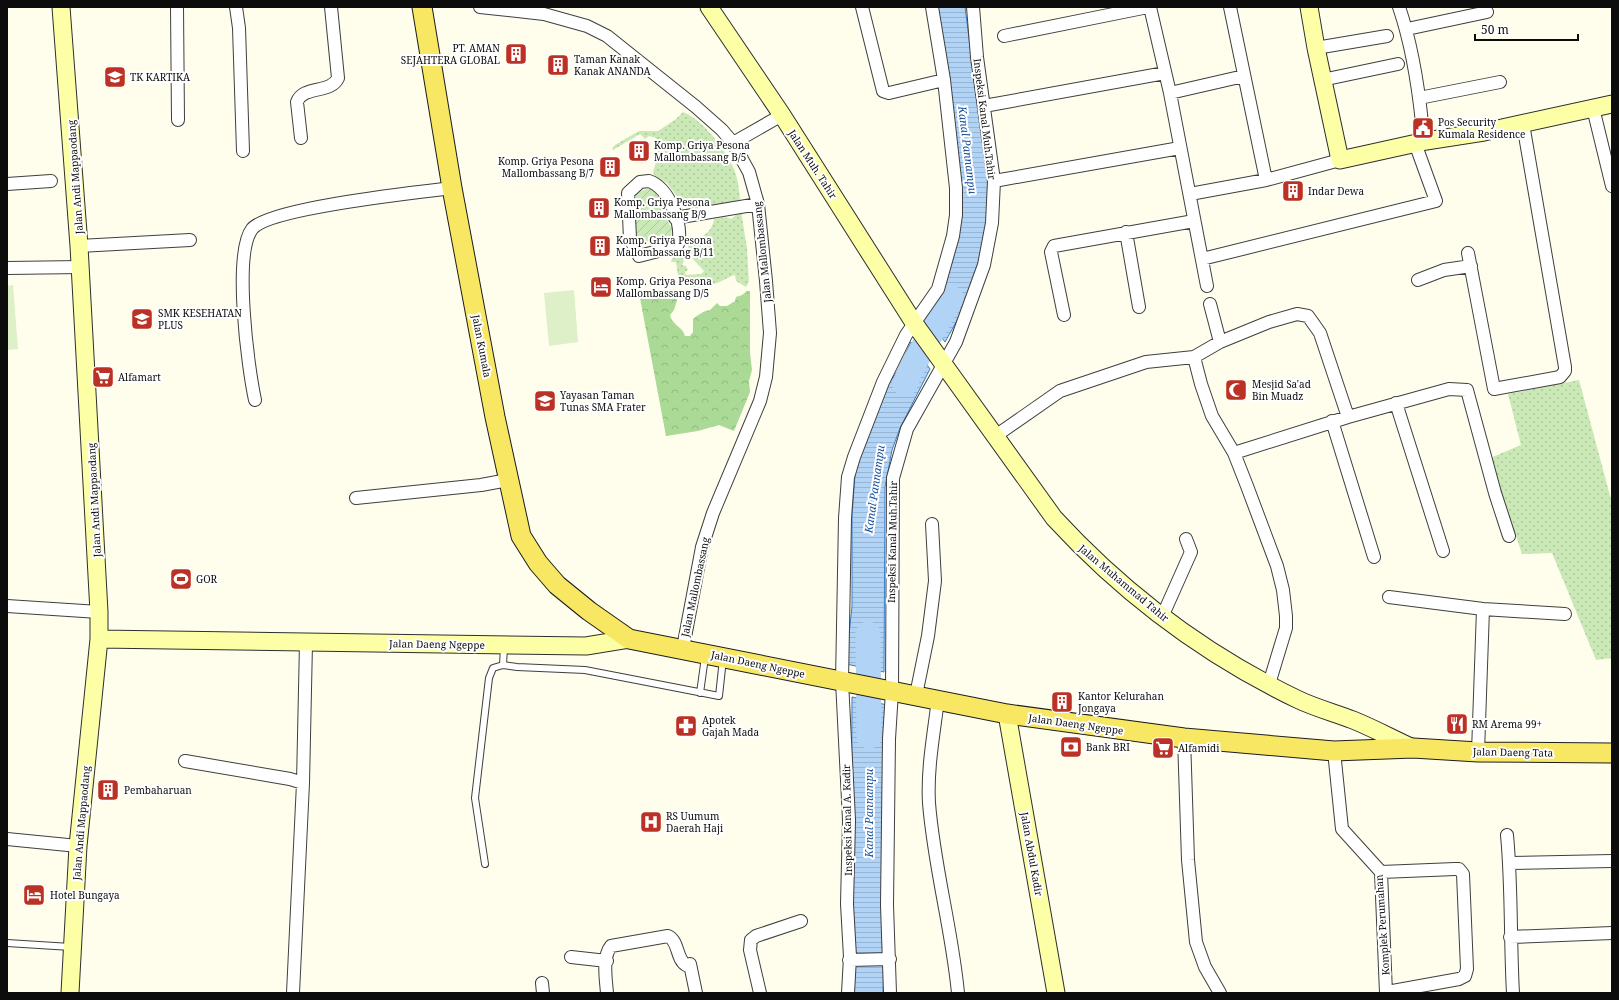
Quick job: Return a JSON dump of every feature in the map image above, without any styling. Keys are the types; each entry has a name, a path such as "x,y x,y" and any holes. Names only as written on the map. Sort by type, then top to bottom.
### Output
{"main road":[{"name":"Jalan Kumala","path":"422,7 452,188 508,480 521,536 538,563 558,585 590,611 629,639"},
{"name":"Jalan Daeng Ngeppe","path":"629,639 683,648 723,658 938,699 1007,714 1184,738 1334,751 1413,748"},
{"name":"Jalan Daeng Tata","path":"1413,748 1478,752 1612,753"}],"street":[{"name":"Jalan Andi Mappaodang","path":"61,7 80,246 99,612 99,639 78,846 70,993"},
{"path":"177,7 178,120"},
{"path":"236,7 239,28 243,150"},
{"path":"301,138 297,102 299,98 303,94 333,84 338,78 331,7"},
{"name":"Jalan Mallombassang","path":"480,7 544,14 587,26 607,36 696,107 733,143 749,172 758,204 770,333 766,377 760,401 713,513 702,547 683,648"},
{"name":"Jalan Muh. Tahir","path":"709,7 782,115 914,323"},
{"path":"862,7 883,91 889,93 944,80"},
{"path":"846,682 845,518 848,477 854,457 883,382 914,323 938,289 948,258 956,214 956,188 944,80 932,7"},
{"name":"Inspeksi Kanal Muh.Tahir","path":"890,691 892,478 898,454 907,429 940,359 956,342 984,265 992,223 994,181 977,57 973,7"},
{"path":"1004,36 1149,7 1170,93 1207,286"},
{"path":"1230,7 1266,180"},
{"path":"1312,7 1309,7 1316,48 1340,160"},
{"path":"1202,259 1436,201 1422,135 1419,98 1407,29 1399,7"},
{"path":"1407,29 1487,12"},
{"path":"1316,48 1387,36"},
{"path":"1322,80 1398,64"},
{"path":"984,106 1165,73"},
{"path":"1170,93 1244,76"},
{"path":"1419,98 1500,82"},
{"path":"1190,194 1266,180 1340,160 1374,153 1422,135 1523,124 1612,104"},
{"path":"1593,108 1612,186"},
{"path":"733,143 782,115"},
{"path":"1468,253 1494,389 1560,377 1565,371 1565,367 1523,124"},
{"path":"994,181 1180,148"},
{"path":"7,184 51,181"},
{"path":"649,181 657,184 671,201 675,218 680,237 678,244 670,248 639,256 630,239 628,193 640,182 649,181"},
{"path":"255,400 242,285 244,253 248,237 253,228 262,221 284,215 369,199 452,188"},
{"path":"675,218 758,204"},
{"path":"1064,315 1051,252 1052,248 1058,245 1126,232 1194,221"},
{"path":"1126,232 1139,307"},
{"path":"80,246 190,240"},
{"path":"7,268 81,266"},
{"path":"1418,280 1444,270 1471,266"},
{"path":"1210,304 1220,342"},
{"path":"994,436 1060,391 1146,362 1194,357 1220,342 1269,322 1297,314 1308,316 1320,333 1348,417"},
{"name":"Jalan Muhammad Tahir","path":"914,323 1054,518 1099,564 1162,617 1236,668 1300,700 1354,721 1413,748"},
{"path":"1194,357 1212,416 1234,453 1277,566 1285,605 1286,621 1284,638 1269,684"},
{"path":"1234,453 1332,421 1396,403 1449,389 1467,390 1495,493 1509,536"},
{"path":"1396,403 1442,552"},
{"path":"1332,421 1374,557"},
{"path":"356,498 481,485 508,480"},
{"path":"916,695 928,636 935,581 932,524"},
{"path":"1162,617 1191,552 1186,539"},
{"path":"1389,598 1483,609 1565,614"},
{"path":"7,606 99,612"},
{"path":"1478,752 1483,609"},
{"name":"Jalan Daeng Ngeppe","path":"99,639 586,646 629,639"},
{"path":"293,993 303,783 306,643"},
{"name":"Inspeksi Kanal A. Kadir","path":"846,682 849,820 847,904 850,960 848,993"},
{"path":"890,691 888,905 890,993"},
{"path":"938,699 929,784 929,803 939,878 958,993"},
{"name":"Jalan Abdul Kadir","path":"1007,714 1056,993"},
{"path":"1184,738 1188,860 1196,942 1205,967 1220,993"},
{"name":"Komplek Perumahan","path":"1334,751 1342,829 1381,872 1386,993"},
{"path":"185,761 290,779 303,783"},
{"path":"1507,835 1510,863 1510,937 1513,993"},
{"path":"7,839 78,846"},
{"path":"1510,863 1612,861"},
{"path":"1381,872 1459,869 1463,874 1467,969 1465,976 1459,979 1386,993"},
{"path":"760,993 750,950 751,940 756,936 801,921"},
{"path":"1510,937 1612,933"},
{"path":"608,993 607,961 608,949 612,945 670,937 678,949 681,961 686,965 690,964 696,993"},
{"path":"571,957 607,961"},
{"path":"850,960 890,959"}],"lane":[{"path":"503,665 504,646"},
{"path":"700,693 705,653"},
{"path":"485,864 475,798 489,678 493,668 503,665 585,670 719,696 723,658"},
{"path":"7,943 72,948"}],"green space":[{"path":"683,112 698,121 713,136 730,161 734,169 739,188 740,199 738,202 706,209 704,205 699,203 684,206 667,183 655,176 653,172 658,150 656,138 649,136 645,139 640,134 613,150 612,148 615,145 639,131 658,131 676,119"},
{"path":"651,188 662,203 666,218 672,228 671,240 665,243 656,238 645,244 639,243 636,237 634,195"},
{"path":"741,211 747,248 749,282 746,287 736,281 735,275 718,283 707,283 696,290 689,285 681,286 681,278 678,276 676,262 671,262 673,256 682,257 684,261 682,265 686,266 688,270 685,272 686,275 701,274 704,271 690,256 687,240 695,241 705,235 712,227 714,219 726,217 731,219"},
{"path":"13,285 18,349 7,350 7,286"},
{"path":"675,289 674,296 677,300 674,310 670,315 685,336 690,336 693,332 693,319 705,311 710,310 717,303 720,306 727,306 735,301 736,297 750,291 750,353 752,370 749,381 750,392 734,431 719,425 698,431 666,436 640,298 647,299 653,294 657,296 664,291"},
{"path":"574,290 578,342 549,346 544,293"},
{"path":"1579,380 1612,503 1612,658 1596,660 1552,553 1522,554 1490,458 1521,445 1508,394"}],"water":[{"path":"937,7 965,7 988,186 986,244 959,317 945,342 926,316 952,263 959,233"},
{"path":"911,342 930,369 900,428 892,450 885,487 884,672 846,664 852,606 852,516 855,474 859,454 886,388 898,370"},
{"path":"852,697 887,705 885,957 851,957"},
{"path":"851,963 884,963 883,993 853,993"}],"waterway":[{"name":"Kanal Pannampu","path":"905,384 911,369 951,298"},
{"name":"Kanal Pannampu","path":"868,634 869,736"}],"place":[{"name":"PT. AMAN SEJAHTERA GLOBAL","path":"516,54"},
{"name":"Taman Kanak Kanak ANANDA","path":"558,65"},
{"name":"TK KARTIKA","path":"115,77"},
{"name":"Pos Security Kumala Residence","path":"1423,128"},
{"name":"Komp. Griya Pesona Mallombassang B/5","path":"639,151"},
{"name":"Komp. Griya Pesona Mallombassang B/7","path":"610,167"},
{"name":"Indar Dewa","path":"1293,191"},
{"name":"Komp. Griya Pesona Mallombassang B/9","path":"599,208"},
{"name":"Komp. Griya Pesona Mallombassang B/11","path":"600,246"},
{"name":"Komp. Griya Pesona Mallombassang D/5","path":"601,287"},
{"name":"SMK KESEHATAN PLUS","path":"142,319"},
{"name":"Alfamart","path":"103,377"},
{"name":"Mesjid Sa'ad Bin Muadz","path":"1236,390"},
{"name":"Yayasan Taman Tunas SMA Frater","path":"545,401"},
{"name":"GOR","path":"181,579"},
{"name":"Kantor Kelurahan Jongaya","path":"1062,702"},
{"name":"RM Arema 99+","path":"1457,724"},
{"name":"Apotek Gajah Mada","path":"686,726"},
{"name":"Bank BRI","path":"1071,747"},
{"name":"Alfamidi","path":"1163,748"},
{"name":"Pembaharuan","path":"108,790"},
{"name":"RS Uumum Daerah Haji","path":"651,822"},
{"name":"Hotel Bungaya","path":"34,895"}]}
